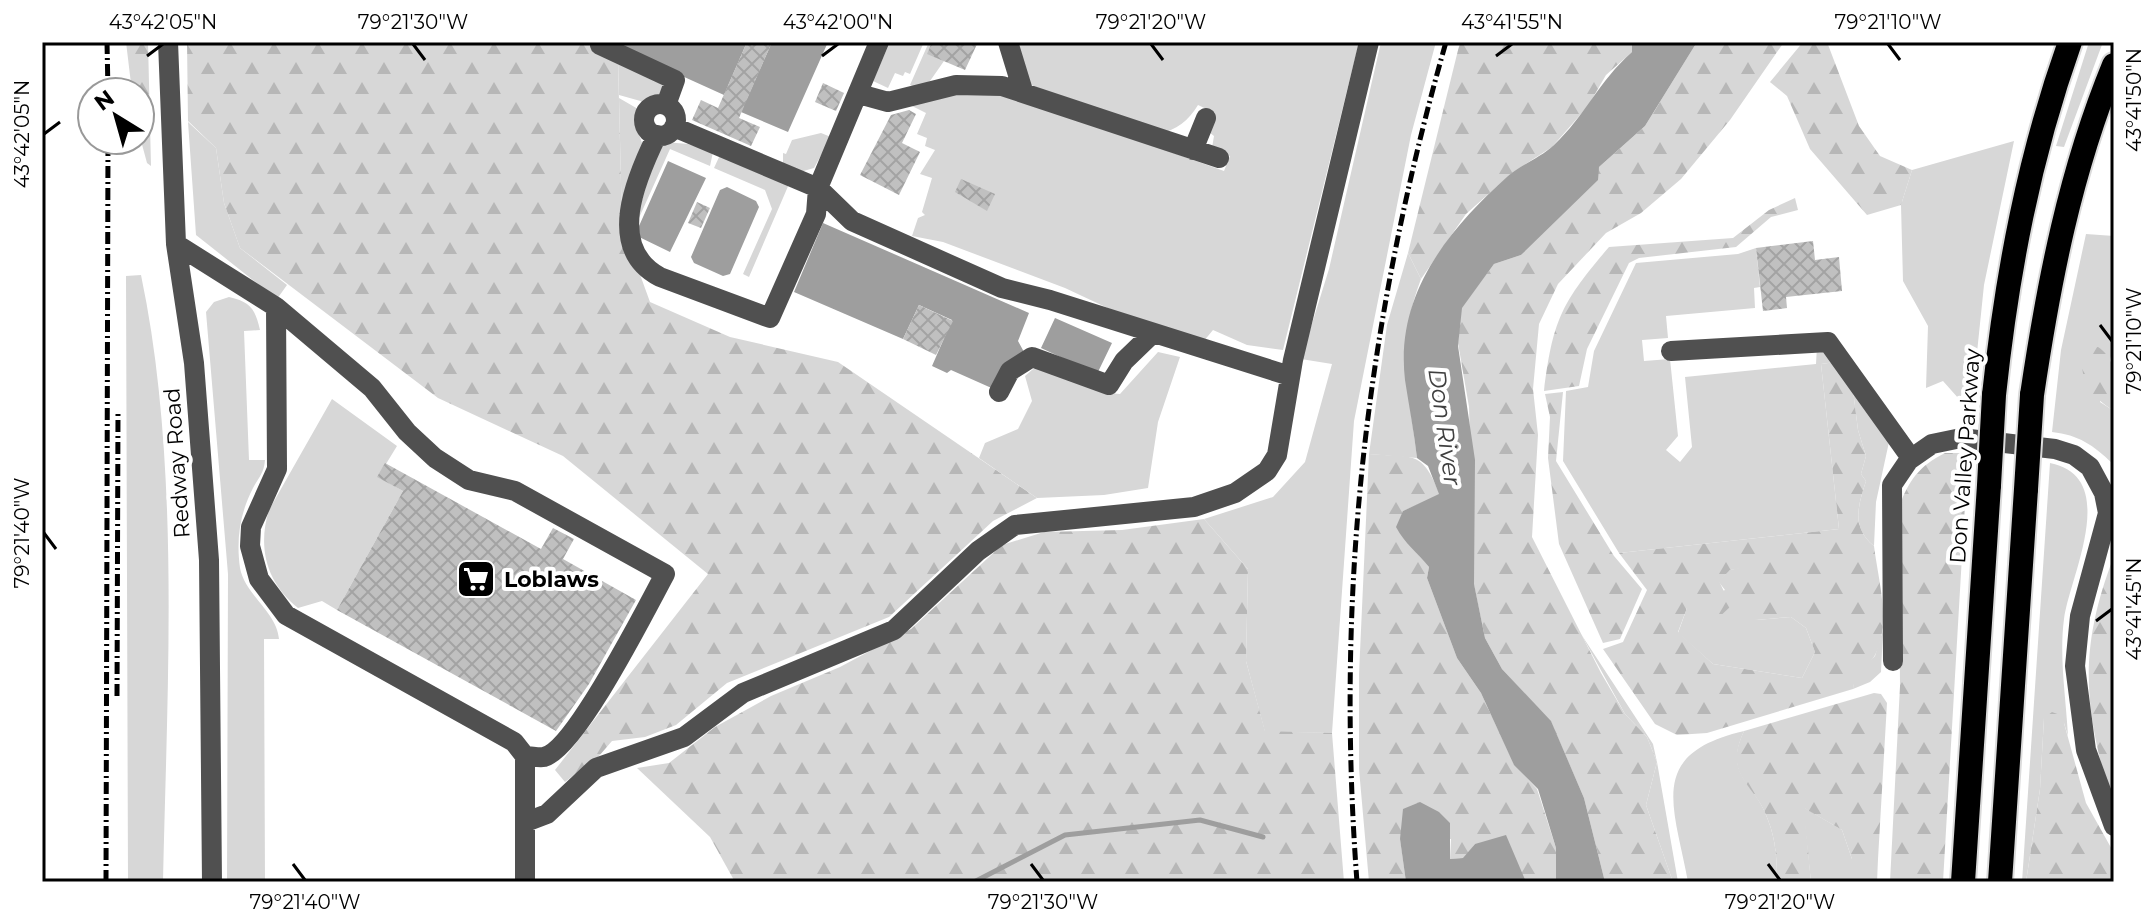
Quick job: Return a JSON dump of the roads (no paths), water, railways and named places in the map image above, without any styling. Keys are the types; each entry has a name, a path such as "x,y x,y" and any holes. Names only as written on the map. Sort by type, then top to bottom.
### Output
{"highway":[{"name":"Don Valley Parkway","path":"1963,882 1994,395 2012,252 2033,159 2070,42"},
{"path":"2000,882 2032,395 2050,278 2068,197 2114,65"}],"street":[{"name":"Redway Road","path":"168,42 176,244 194,363 209,560 212,882"},
{"path":"602,42 600,45 675,80 666,105"},
{"path":"666,105 675,117 665,131 633,199 629,217 631,250 639,262 660,277 765,319 774,314 816,214 818,188 879,42"},
{"path":"1008,42 1023,91"},
{"path":"526,822 547,814 596,768 684,737 743,693 894,630 978,551 1015,525 1194,507 1235,493 1259,479 1277,455 1290,376 1369,42"},
{"path":"859,94 882,102 969,84 1023,91 1219,158"},
{"path":"666,105 655,105 645,115 646,126 818,188 852,221 1002,288 1050,300 1290,376"},
{"path":"1193,150 1206,118"},
{"path":"176,244 276,307 372,388 407,432 435,458 469,480 515,491 665,574 614,668 565,742 546,757 525,756"},
{"path":"276,307 277,469 251,527 250,546 259,579 286,615 514,742 525,756 525,882"},
{"path":"999,392 1010,371 1032,357 1109,385 1124,361 1152,334"},
{"path":"1671,351 1828,342 1911,458"},
{"path":"1893,661 1892,485 1911,458 1932,444 1961,438 2055,449 2074,455 2090,467 2104,493 2108,513 2080,616 2075,666 2086,750 2114,826"}],"water":[{"path":"607,42 747,42 724,95"},
{"path":"772,42 828,42 788,132 741,112"},
{"name":"Don River","path":"1632,42 1697,42 1645,126 1599,167 1598,180 1521,255 1494,264 1462,308 1458,346 1475,460 1474,584 1485,638 1502,669 1551,721 1584,798 1605,882 1556,882 1556,848 1538,789 1514,765 1481,693 1457,658 1427,578 1429,567 1396,527 1403,511 1439,494 1428,466 1417,458 1405,380 1404,349 1408,319 1417,292 1446,242 1508,176 1549,150 1565,134 1610,75 1632,52"},
{"path":"668,161 706,178 670,252 635,235"},
{"path":"727,187 756,201 759,207 730,274 723,276 694,263 691,257 720,190"},
{"path":"823,223 1029,313 1018,341 1024,352 996,390 951,370 947,373 932,366 952,320 919,305 903,339 794,292"},
{"path":"1055,318 1112,343 1097,374 1041,348"},
{"path":"1420,802 1439,812 1450,823 1450,859 1463,858 1475,844 1506,835 1526,882 1406,882 1400,839 1403,809"}],"waterway":[{"path":"974,882 1065,835 1200,820 1263,837"}],"railway":[{"path":"107,42 108,76"},
{"path":"1357,882 1351,774 1350,667 1354,562 1363,458 1395,250 1446,42"},
{"path":"106,882 108,156"},
{"path":"117,696 118,412"}],"place":[{"name":"Loblaws","path":"476,579"}]}
